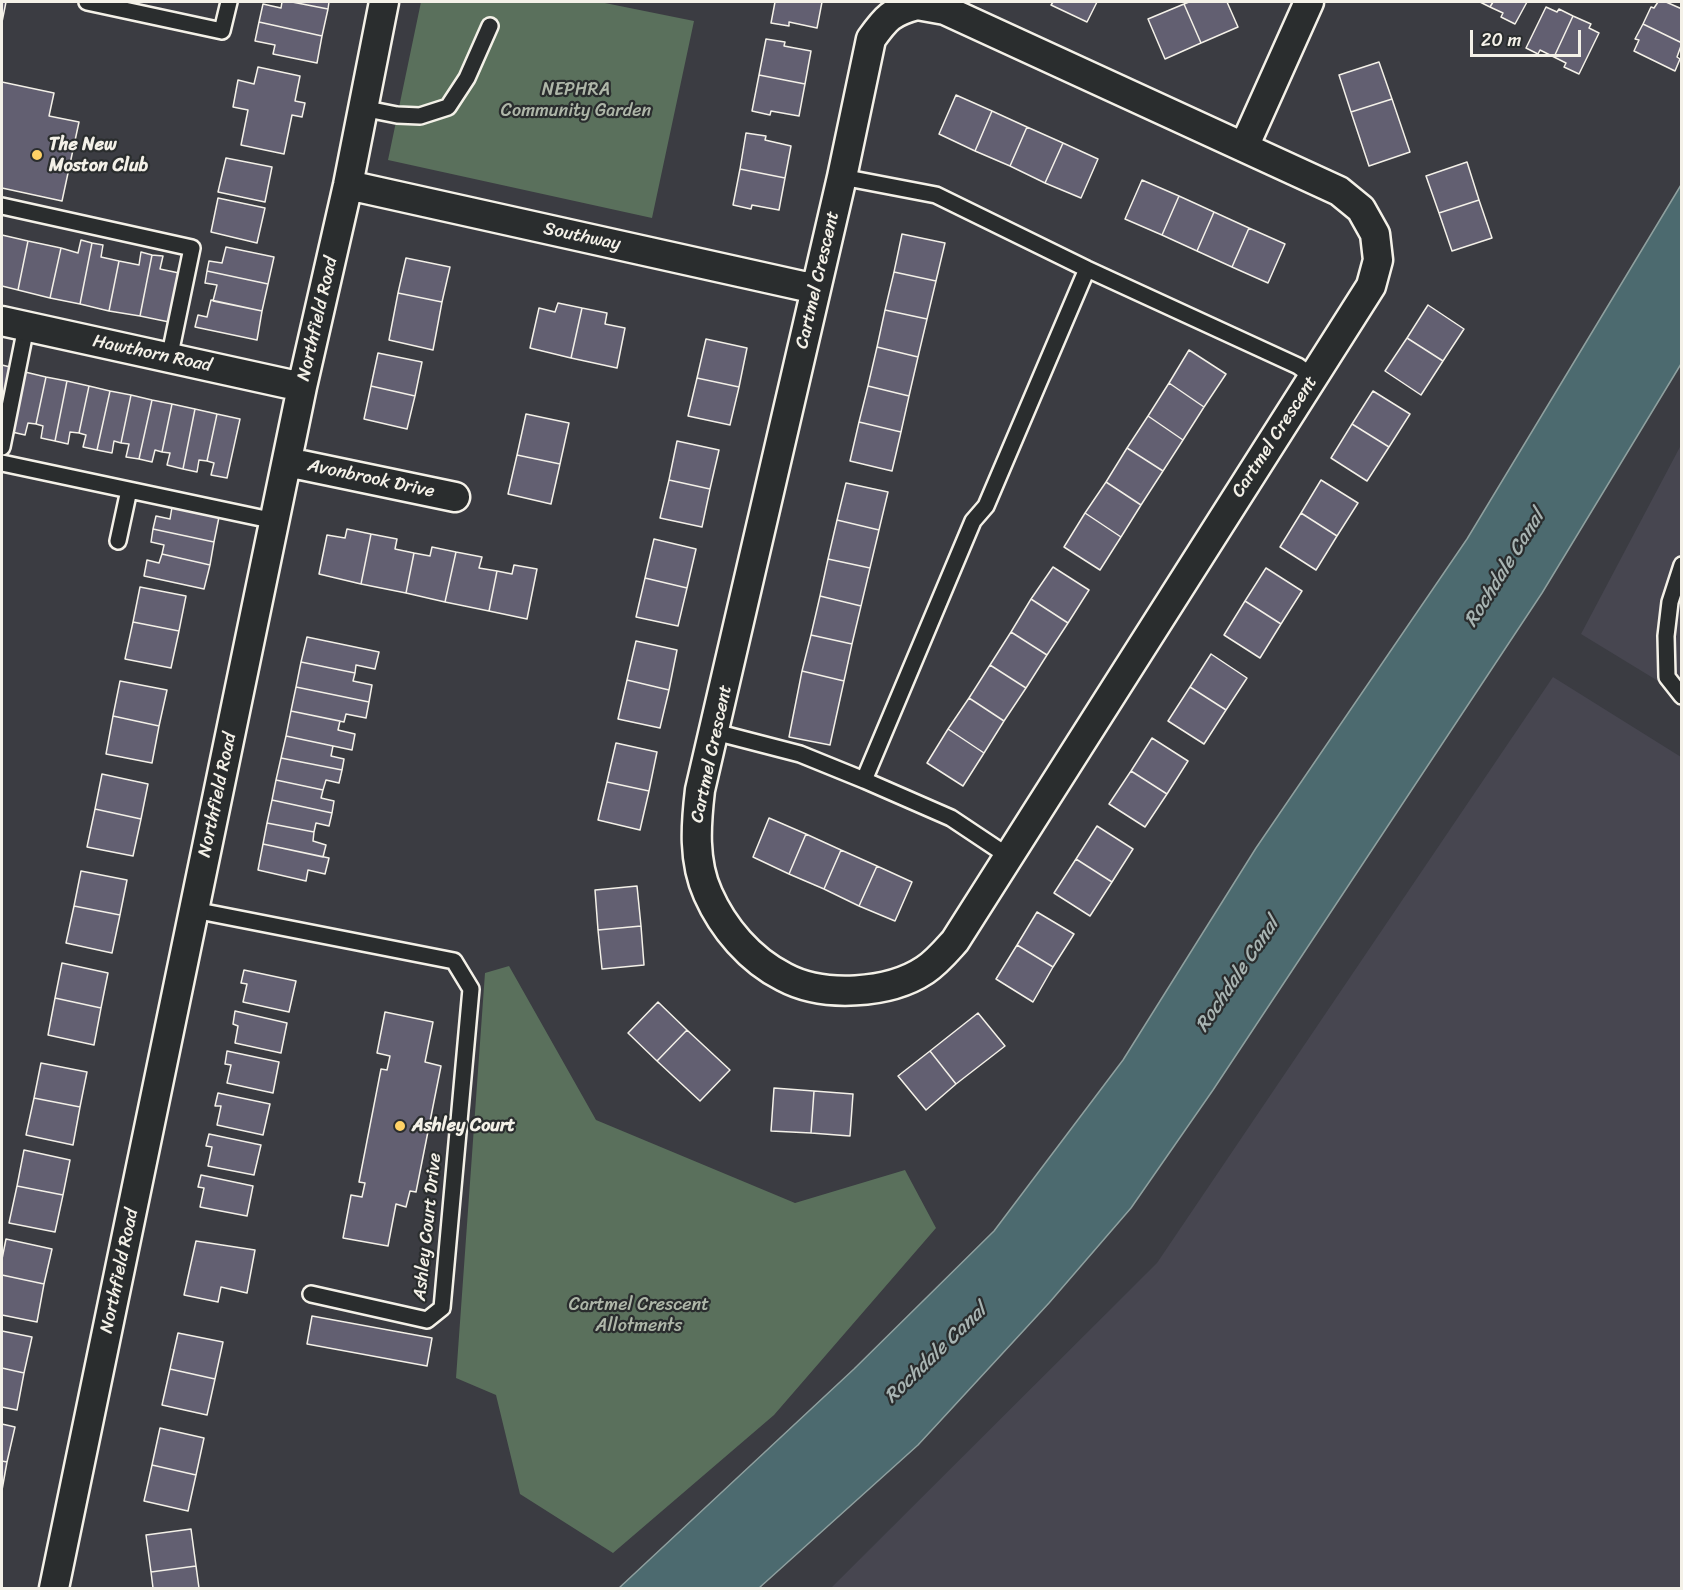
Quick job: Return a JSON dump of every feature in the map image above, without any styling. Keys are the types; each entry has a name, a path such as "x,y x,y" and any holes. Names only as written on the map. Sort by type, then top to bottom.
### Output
{"street":[{"name":"Northfield Road","path":"54,1588 302,387 348,185 384,2"},
{"path":"1244,147 1309,2"},
{"name":"Cartmel Crescent","path":"917,5 945,10 1339,191 1361,209 1375,234 1378,260 1371,286 954,941 934,962 906,980 882,988 839,990 816,987 785,978 760,962 738,941 721,918 707,892 698,859 696,824 700,790 842,177 871,39 882,23 897,10 917,5"},
{"name":"Southway","path":"348,185 816,289"},
{"name":"Hawthorn Road","path":"14,324 302,387"},
{"name":"Avonbrook Drive","path":"287,462 455,497"}],"lane":[{"path":"87,2 222,31 229,2"},
{"path":"362,108 397,116 420,116 448,107 467,78 490,26"},
{"path":"842,177 936,195 1087,269 1298,366 1313,377"},
{"path":"2,206 192,248 169,358"},
{"path":"864,780 973,521 986,506 1087,269"},
{"path":"2,447 14,324"},
{"path":"2,463 275,521"},
{"path":"118,541 129,490"},
{"path":"1682,565 1670,602 1666,646 1667,677 1682,696"},
{"path":"715,732 800,754 864,780 951,818 1008,856"},
{"name":"Ashley Court Drive","path":"194,910 454,961 471,989 442,1308 427,1320 311,1294"}],"shaded area":[{"path":"1681,445 1681,695 1581,634"},
{"path":"1553,677 1681,757 1681,1588 831,1588 1157,1263"}],"green space":[{"name":"NEPHRA Community Garden","path":"421,2 600,2 694,21 652,218 388,160"},
{"name":"Cartmel Crescent Allotments","path":"509,966 596,1120 795,1203 905,1170 936,1228 774,1415 613,1553 520,1494 496,1395 456,1378 485,973"}],"water":[{"name":"Rochdale Canal","path":"1681,185 1681,364 1542,593 1213,1090 1131,1208 1049,1303 918,1445 759,1588 619,1588 854,1369 994,1231 1123,1060 1256,848 1467,539"}],"building":[{"path":"2,2 6,2 2,22"},
{"path":"282,2 328,9 322,36 259,22 263,4 281,8"},
{"path":"292,2 329,2 328,9"},
{"path":"775,2 822,2 817,28 789,22 789,26 771,23"},
{"path":"1053,2 1097,2 1087,22 1051,5"},
{"path":"1227,2 1238,27 1201,43 1184,4"},
{"path":"1480,2 1493,2 1490,7"},
{"path":"1493,2 1527,2 1515,24 1501,17 1503,13 1490,7"},
{"path":"1658,2 1666,2 1682,9 1682,43 1643,24 1651,7 1654,8"},
{"path":"1184,4 1201,43 1165,59 1148,19"},
{"path":"1546,7 1557,12 1559,9 1573,16 1554,57 1540,50 1538,54 1526,48"},
{"path":"1573,16 1591,24 1589,28 1599,33 1579,74 1564,67 1566,63 1554,57"},
{"path":"259,22 322,36 317,63 273,54 275,45 255,41"},
{"path":"1643,24 1682,43 1677,57 1680,59 1675,71 1634,51 1639,40 1635,39"},
{"path":"766,39 785,42 784,46 811,51 805,84 759,75"},
{"path":"1379,62 1392,99 1351,112 1339,75"},
{"path":"258,67 300,76 295,101 305,103 302,117 292,115 284,154 241,145 248,110 233,107 238,80 254,84"},
{"path":"759,75 805,84 799,116 771,111 770,115 752,111"},
{"name":"The New Moston Club","path":"2,82 54,93 49,116 79,122 62,201 2,188"},
{"path":"956,95 992,111 975,151 939,134"},
{"path":"1392,99 1410,152 1369,166 1351,112"},
{"path":"992,111 1027,127 1010,166 975,151"},
{"path":"1027,127 1063,143 1045,183 1010,166"},
{"path":"746,133 766,136 765,140 791,146 785,178 740,169"},
{"path":"1063,143 1098,159 1081,198 1045,183"},
{"path":"226,158 272,167 265,202 218,192"},
{"path":"1467,162 1479,200 1439,213 1426,176"},
{"path":"740,169 785,178 779,210 752,205 751,209 733,205"},
{"path":"1142,180 1179,196 1162,235 1125,219"},
{"path":"1179,196 1214,212 1197,251 1162,235"},
{"path":"218,198 265,208 257,243 211,232"},
{"path":"1479,200 1492,238 1452,251 1439,213"},
{"path":"1214,212 1249,228 1232,267 1197,251"},
{"path":"1249,228 1285,244 1268,283 1232,267"},
{"path":"902,234 945,243 936,281 894,272"},
{"path":"2,235 28,241 18,290 2,286"},
{"path":"81,240 92,243 80,304 50,298 61,248 78,253"},
{"path":"28,241 61,248 50,298 18,290"},
{"path":"92,243 103,245 101,257 119,261 109,311 80,304"},
{"path":"226,247 274,257 268,284 207,271 209,261 222,263"},
{"path":"141,252 152,255 140,316 109,311 119,261 139,265"},
{"path":"152,255 163,256 160,269 179,273 169,322 140,316"},
{"path":"406,258 450,267 442,302 398,293"},
{"path":"207,271 268,284 262,311 213,301 217,285 205,283"},
{"path":"894,272 936,281 927,319 885,310"},
{"path":"398,293 442,302 433,350 389,340"},
{"path":"211,300 262,311 257,340 195,327 198,315 207,317"},
{"path":"558,303 582,308 571,358 530,348 539,308 555,312"},
{"path":"1428,305 1464,329 1443,361 1407,338"},
{"path":"582,308 607,313 605,324 625,328 617,368 571,358"},
{"path":"885,310 927,319 918,357 877,347"},
{"path":"1407,338 1443,361 1421,395 1385,371"},
{"path":"706,339 747,348 739,387 697,378"},
{"path":"877,347 918,357 909,396 868,386"},
{"path":"1189,350 1226,374 1204,407 1169,383"},
{"path":"378,353 422,362 415,396 371,386"},
{"path":"2,365 10,367 2,405"},
{"path":"25,372 46,377 36,424 28,423 25,435 12,432"},
{"path":"46,377 67,381 55,441 41,438 43,426 36,424"},
{"path":"697,378 739,387 730,425 688,416"},
{"path":"67,381 89,386 79,433 70,432 68,444 55,441"},
{"path":"1169,383 1204,407 1183,440 1148,416"},
{"path":"89,386 110,391 97,450 83,447 86,435 79,433"},
{"path":"371,386 415,396 407,429 364,419"},
{"path":"868,386 909,396 901,432 859,422"},
{"path":"110,391 131,395 121,443 114,441 112,453 97,450"},
{"path":"1373,391 1410,414 1389,447 1352,424"},
{"path":"131,395 152,400 139,459 126,457 129,444 121,443"},
{"path":"152,400 172,404 162,452 155,450 152,462 139,459"},
{"path":"172,404 195,409 183,469 167,465 170,453 162,452"},
{"path":"195,409 217,414 207,461 199,460 197,472 183,469"},
{"path":"217,414 240,419 227,478 211,475 214,463 207,461"},
{"path":"526,414 569,423 560,464 517,455"},
{"path":"1148,416 1183,440 1163,471 1127,448"},
{"path":"859,422 901,432 892,471 850,461"},
{"path":"1352,424 1389,447 1367,481 1331,458"},
{"path":"677,441 719,450 710,489 669,480"},
{"path":"1127,448 1163,471 1141,505 1106,482"},
{"path":"517,455 560,464 551,504 508,494"},
{"path":"669,480 710,489 702,527 660,518"},
{"path":"1321,480 1358,503 1337,536 1301,513"},
{"path":"1106,482 1141,505 1121,537 1085,513"},
{"path":"846,483 888,492 879,530 837,520"},
{"path":"172,507 219,517 214,542 153,529 156,516 170,519"},
{"path":"1085,513 1121,537 1100,570 1064,547"},
{"path":"1301,513 1337,536 1316,570 1280,547"},
{"path":"837,520 879,530 870,568 828,559"},
{"path":"153,529 214,542 210,565 162,554 164,545 151,542"},
{"path":"347,529 371,534 361,584 319,574 327,535 345,538"},
{"path":"371,534 397,539 395,549 414,553 406,593 361,584"},
{"path":"654,539 696,549 687,588 645,578"},
{"path":"432,547 456,552 445,602 406,593 414,553 430,556"},
{"path":"456,552 482,557 479,568 497,571 489,611 445,602"},
{"path":"162,554 210,565 204,589 144,576 147,560 159,563"},
{"path":"828,559 870,568 861,606 820,596"},
{"path":"514,565 537,569 527,619 489,611 497,571 512,574"},
{"path":"1053,567 1089,590 1068,623 1031,599"},
{"path":"1266,568 1302,591 1281,624 1245,601"},
{"path":"645,578 687,588 678,626 636,617"},
{"path":"140,587 186,596 179,631 133,622"},
{"path":"820,596 861,606 852,644 811,635"},
{"path":"1031,599 1068,623 1047,655 1011,632"},
{"path":"1245,601 1281,624 1260,658 1224,635"},
{"path":"133,622 179,631 171,668 125,659"},
{"path":"1011,632 1047,655 1026,688 990,665"},
{"path":"811,635 852,644 844,681 802,671"},
{"path":"307,637 379,652 375,669 356,665 355,673 301,662"},
{"path":"636,641 677,650 669,690 627,680"},
{"path":"1211,654 1247,678 1226,710 1190,687"},
{"path":"301,662 355,673 353,681 372,685 369,702 296,687"},
{"path":"990,665 1026,688 1004,721 969,698"},
{"path":"802,671 844,681 830,745 789,737"},
{"path":"627,680 669,690 660,728 618,719"},
{"path":"120,681 167,690 159,726 113,716"},
{"path":"296,687 369,702 366,718 346,714 344,722 291,711"},
{"path":"1190,687 1226,710 1204,744 1168,721"},
{"path":"969,698 1004,721 984,753 948,729"},
{"path":"291,711 340,721 338,730 355,734 352,750 286,736"},
{"path":"113,716 159,726 152,763 106,754"},
{"path":"948,729 984,753 963,786 927,763"},
{"path":"286,736 333,746 331,756 344,759 342,770 281,758"},
{"path":"1152,738 1188,761 1167,794 1131,771"},
{"path":"616,743 657,752 649,791 607,782"},
{"path":"281,758 342,770 339,783 326,780 323,790 276,780"},
{"path":"1131,771 1167,794 1145,827 1109,804"},
{"path":"102,774 148,784 141,819 95,809"},
{"path":"276,780 323,790 321,798 334,801 332,813 272,800"},
{"path":"607,782 649,791 640,830 598,820"},
{"path":"272,800 332,813 329,826 316,823 314,832 267,823"},
{"path":"95,809 141,819 133,856 87,847"},
{"path":"769,818 806,834 789,874 753,857"},
{"path":"267,823 314,832 313,841 326,845 323,857 263,844"},
{"path":"1097,826 1133,849 1112,882 1076,859"},
{"path":"806,834 841,850 824,889 789,874"},
{"path":"263,844 329,858 325,874 308,870 306,881 258,870"},
{"path":"841,850 877,866 859,906 824,889"},
{"path":"1076,859 1112,882 1090,916 1054,893"},
{"path":"877,866 912,882 895,921 859,906"},
{"path":"81,871 127,880 120,915 74,906"},
{"path":"637,886 641,926 598,930 595,890"},
{"path":"74,906 120,915 112,953 66,943"},
{"path":"1037,912 1074,934 1053,967 1017,945"},
{"path":"641,926 644,965 602,969 598,930"},
{"path":"1017,945 1053,967 1033,1002 996,979"},
{"path":"62,963 108,973 101,1008 55,998"},
{"path":"244,970 296,981 289,1012 243,1002 247,984 241,983"},
{"path":"55,998 101,1008 94,1045 48,1035"},
{"path":"658,1002 687,1030 657,1061 628,1033"},
{"path":"235,1011 287,1023 281,1053 235,1043 238,1026 233,1024"},
{"name":"Ashley Court","path":"385,1012 433,1022 425,1062 441,1066 416,1192 410,1191 406,1207 396,1204 388,1246 343,1238 351,1195 362,1197 365,1183 359,1182 381,1069 387,1070 390,1056 377,1053"},
{"path":"978,1013 1005,1046 956,1084 930,1051"},
{"path":"687,1030 730,1070 700,1101 657,1061"},
{"path":"227,1051 279,1062 273,1093 227,1083 231,1065 225,1064"},
{"path":"930,1051 956,1084 926,1110 898,1076"},
{"path":"41,1063 87,1072 80,1107 34,1098"},
{"path":"774,1088 814,1091 811,1133 771,1131"},
{"path":"814,1091 853,1094 850,1136 811,1133"},
{"path":"218,1093 270,1104 263,1135 217,1125 221,1106 215,1106"},
{"path":"34,1098 80,1107 73,1145 26,1135"},
{"path":"209,1134 261,1145 254,1175 208,1166 212,1147 206,1146"},
{"path":"24,1150 70,1160 63,1195 17,1186"},
{"path":"201,1175 253,1186 247,1216 200,1207 204,1188 198,1187"},
{"path":"17,1186 63,1195 55,1232 9,1223"},
{"path":"6,1239 52,1249 44,1284 2,1275"},
{"path":"196,1241 255,1250 247,1293 221,1287 218,1302 184,1295"},
{"path":"2,1275 44,1284 37,1322 2,1315"},
{"path":"312,1316 432,1338 427,1366 307,1344"},
{"path":"2,1331 32,1337 24,1373 2,1368"},
{"path":"178,1333 223,1342 215,1379 170,1369"},
{"path":"2,1368 24,1373 17,1410 2,1407"},
{"path":"170,1369 215,1379 207,1415 162,1405"},
{"path":"2,1424 15,1427 7,1462 2,1461"},
{"path":"160,1428 204,1438 196,1475 152,1465"},
{"path":"2,1461 7,1462 2,1490"},
{"path":"152,1465 196,1475 188,1511 144,1501"},
{"path":"191,1529 196,1566 151,1572 146,1535"},
{"path":"196,1566 199,1588 153,1588 151,1572"}],"place":[{"name":"The New Moston Club","path":"37,155"},
{"name":"Ashley Court","path":"400,1126"}]}
